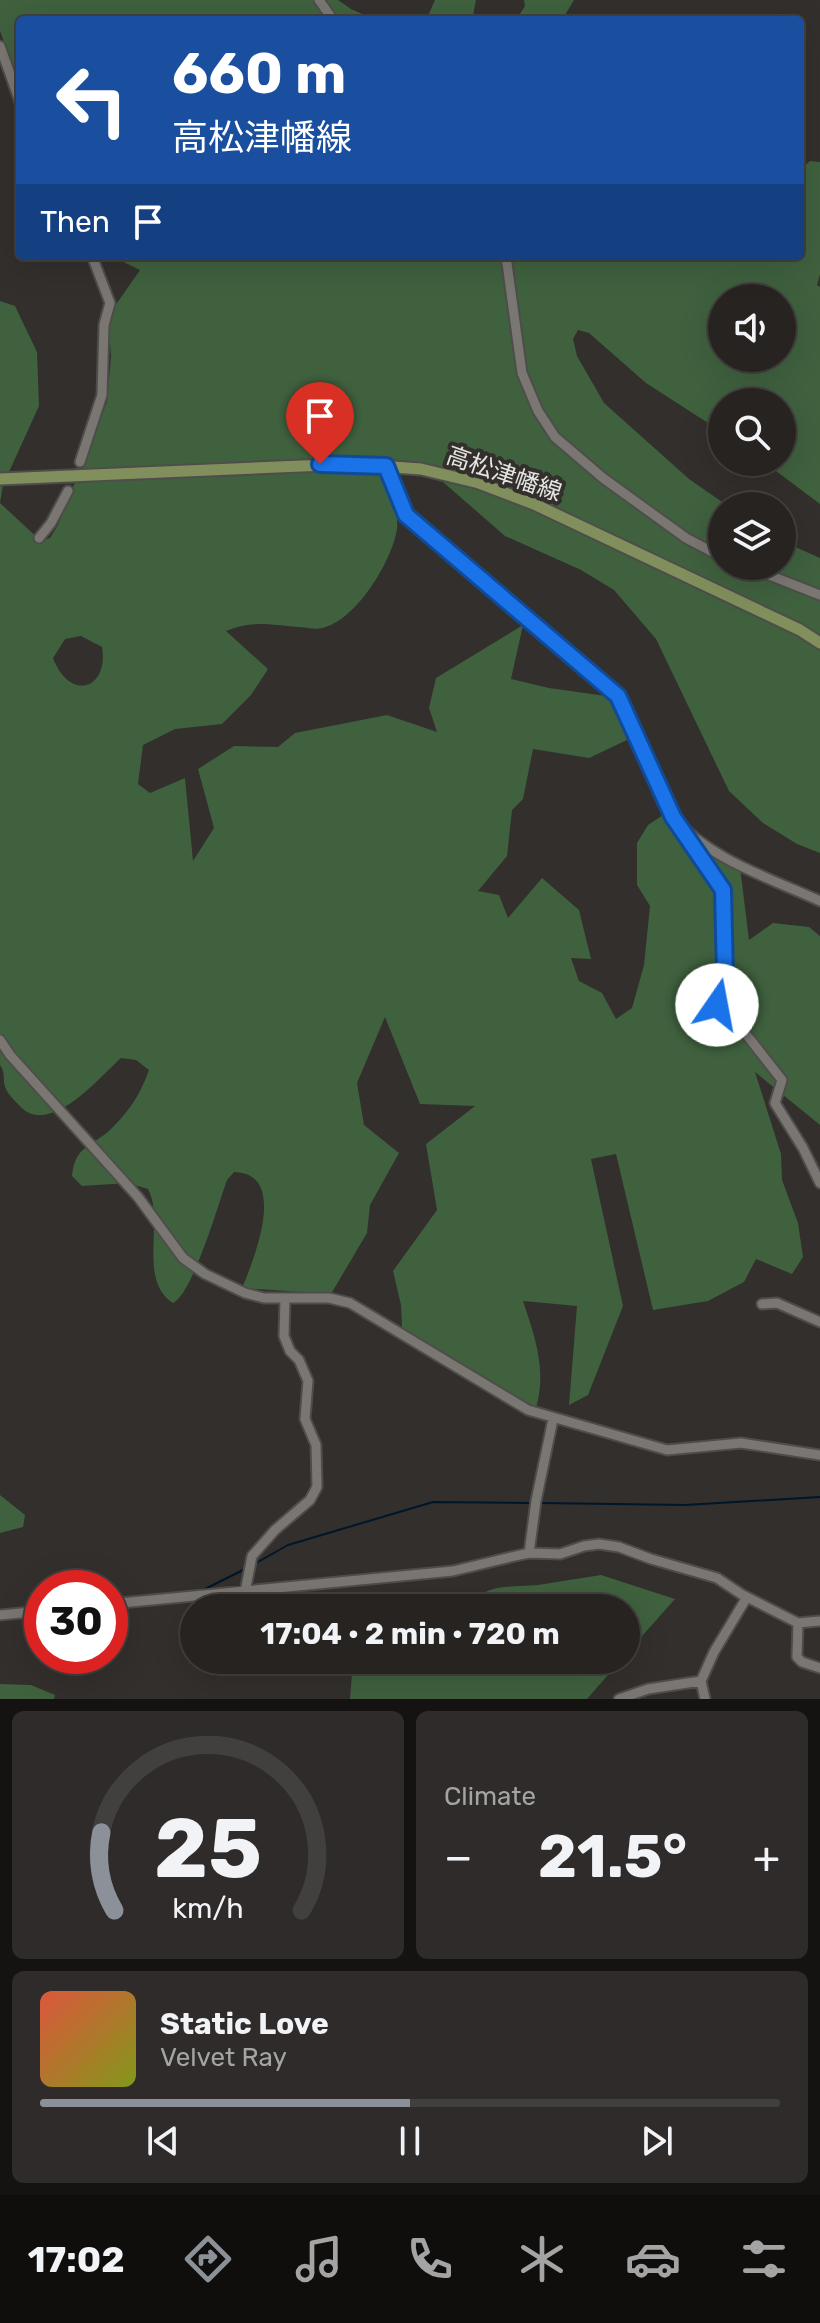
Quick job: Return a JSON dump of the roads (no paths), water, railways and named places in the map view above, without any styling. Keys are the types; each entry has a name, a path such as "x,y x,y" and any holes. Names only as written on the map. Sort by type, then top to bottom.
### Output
{"main road":[{"name":"高松津幡線","path":"0,479 260,466 350,464 421,469 479,483 534,504 786,623 820,643"}],"street":[{"path":"0,46 16,92"},
{"path":"0,81 11,79"},
{"path":"80,462 102,395 104,325 110,303 94,260"},
{"path":"507,260 522,373 538,411 555,437 603,478 674,529 708,549"},
{"path":"386,466 406,515 618,696 673,817 707,849 820,901"},
{"path":"39,538 68,491"},
{"path":"782,580 820,595"},
{"path":"681,825 723,890 725,975 717,987 717,1005 738,1024 782,1080 775,1103 820,1183"},
{"path":"0,1040 138,1197 183,1258 205,1274 245,1293 264,1298 329,1298 350,1303 528,1410 553,1419 667,1450 741,1443 820,1455"},
{"path":"245,1592 252,1556 275,1530 310,1500 317,1487 316,1445 305,1419 308,1381 305,1370 290,1351 284,1336 285,1299"},
{"path":"762,1304 777,1303 820,1322"},
{"path":"529,1553 553,1419"},
{"path":"128,1602 453,1571 529,1553 560,1554 599,1544 619,1547 717,1578 798,1623 820,1621"},
{"path":"705,1699 701,1681 714,1652 747,1597"},
{"path":"0,1615 24,1613"},
{"path":"798,1623 797,1657 820,1668"},
{"path":"619,1699 648,1689 701,1681"}],"waterway":[{"path":"541,1503 685,1505 820,1497"},
{"path":"256,1563 288,1545 433,1502 530,1503"},
{"path":"203,1590 247,1568"}]}
